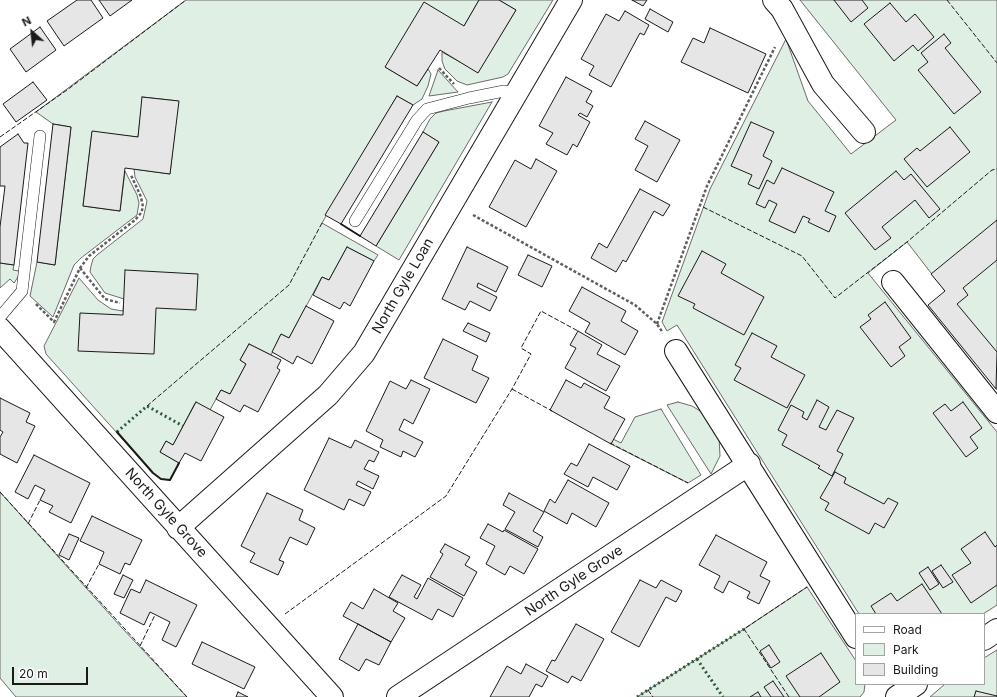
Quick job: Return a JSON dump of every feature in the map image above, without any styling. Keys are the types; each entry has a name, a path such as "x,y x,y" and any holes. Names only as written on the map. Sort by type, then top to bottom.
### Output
{"street":[{"name":"North Gyle Loan","path":"178,528 328,395 364,353 571,0"},
{"path":"774,0 788,21 823,84 864,132"},
{"path":"893,282 997,412"},
{"name":"North Gyle Grove","path":"0,329 332,697"},
{"path":"676,351 749,464 855,634"},
{"name":"North Gyle Grove","path":"398,697 749,464"},
{"path":"985,638 997,630"},
{"path":"887,685 894,697"},
{"path":"897,697 915,685"}],"lane":[{"path":"355,221 417,120 427,109 468,98 504,91 516,92"},
{"path":"0,317 22,292 40,136"}],"path":[{"path":"657,324 707,186 788,21"},
{"path":"22,292 54,322 80,268 89,256 136,220 141,213 143,207 141,197 131,175"},
{"path":"451,203 635,306 657,324 676,351"},
{"path":"80,268 104,299 120,303"}],"green space":[{"path":"186,0 479,0 464,26 385,67 417,86 428,69 431,74 428,86 422,99 413,105 397,96 322,223 378,255 374,261 347,247 329,280 322,277 289,338 281,334 271,355 249,344 240,360 246,364 230,394 221,390 210,410 195,403 173,445 166,441 160,452 179,463 170,480 161,479 153,473 46,354 44,346 79,278 98,300 111,309 123,311 124,299 105,293 90,272 91,266 93,259 97,255 143,219 147,201 135,177 134,169 170,174 178,101 143,97 138,137 92,132 83,206 120,211 125,171 137,195 139,203 137,215 74,265 53,317 30,296 37,262 55,265 71,127 53,124 36,112"},
{"path":"499,0 553,0 508,74 503,77 467,85 457,81 445,69 442,61 442,52 478,72 516,10"},
{"path":"800,0 997,0 997,390 945,291 907,242 868,273 997,432 997,605 985,613 858,613 677,325 667,331 662,322 710,189 786,39 808,101 851,154 896,120"},
{"path":"438,70 458,92 429,96"},
{"path":"492,102 399,260 376,246 439,142 423,132 430,119 436,113"},
{"path":"0,263 14,265 13,270 19,271 18,277 14,283 10,279 0,288"},
{"path":"678,402 692,406 705,414 719,437 720,456 711,474 667,405"},
{"path":"661,409 701,475 688,483 611,444 613,439 621,443 635,417"},
{"path":"0,492 122,628 187,697 16,697 0,678"},
{"path":"807,587 855,659 855,685 865,685 864,692 860,697 637,697"},
{"path":"997,650 997,697 930,697 944,685 985,685 985,657"}],"building":[{"path":"77,0 91,0 103,18 64,46 47,21"},
{"path":"99,0 132,0 110,16"},
{"path":"479,0 499,0 516,10 478,73 440,50 417,86 385,67 424,2 464,26"},
{"path":"632,0 647,0 643,6"},
{"path":"834,0 862,0 868,8 851,22"},
{"path":"890,3 906,22 915,14 934,37 918,51 913,45 894,61 864,24"},
{"path":"650,9 673,22 668,32 645,19"},
{"path":"625,11 649,25 644,35 640,33 611,87 589,75 594,66 581,59 606,14 619,21"},
{"path":"40,27 56,50 26,72 10,49"},
{"path":"710,28 766,54 748,93 681,62 693,38 704,43"},
{"path":"944,34 951,43 945,48 981,92 954,114 918,70 928,62 921,53"},
{"path":"566,77 592,91 586,102 593,106 587,117 580,113 578,115 590,122 577,147 573,144 567,155 546,144 553,133 539,126"},
{"path":"33,82 47,100 16,122 3,104"},
{"path":"397,96 413,105 341,224 325,215"},
{"path":"142,97 179,101 170,174 125,168 120,211 83,206 92,131 138,137"},
{"path":"645,121 680,140 657,182 635,170 648,146 635,139"},
{"path":"751,122 774,132 763,156 772,161 759,189 748,184 752,175 731,166"},
{"path":"53,124 71,127 55,265 37,262"},
{"path":"950,127 970,152 927,187 904,159 917,148 920,151"},
{"path":"423,132 439,142 376,246 360,236"},
{"path":"18,134 24,143 28,143 14,265 0,263 0,227 5,186 0,186 0,147"},
{"path":"536,159 557,171 526,227 489,207 515,160 531,169"},
{"path":"782,168 834,192 825,211 836,216 829,232 808,222 810,219 803,216 795,233 769,221 777,204 769,200 765,208 756,204 767,180 774,184"},
{"path":"896,171 904,180 911,174 940,209 929,218 915,200 882,227 891,238 875,250 845,213"},
{"path":"640,189 670,205 663,216 654,211 626,262 623,260 616,272 591,258 599,243 607,248"},
{"path":"997,220 997,260 963,288 968,295 957,304 997,352 996,389 928,305 945,291 931,274"},
{"path":"347,247 374,261 350,306 344,302 340,309 313,295 322,277 329,280"},
{"path":"467,247 508,267 496,292 478,283 477,287 497,297 490,311 470,301 465,310 442,299"},
{"path":"702,251 726,264 721,273 764,297 744,335 693,308 695,304 678,296"},
{"path":"528,255 552,266 542,287 518,275"},
{"path":"125,270 198,274 196,310 156,308 154,354 78,351 80,313 123,315"},
{"path":"582,287 626,311 621,321 638,331 625,355 585,332 590,323 569,311"},
{"path":"885,302 911,338 899,347 905,356 891,367 860,327 871,319 868,315"},
{"path":"306,306 334,321 312,364 297,356 293,364 272,352 281,334 289,338"},
{"path":"468,323 490,333 486,342 463,331"},
{"path":"578,331 602,345 597,354 620,366 606,391 565,368 576,348 570,345"},
{"path":"752,333 777,346 771,357 805,375 787,408 734,380 741,368 735,365"},
{"path":"443,339 478,356 472,370 489,378 476,403 424,378"},
{"path":"249,344 281,360 277,368 280,370 258,412 244,405 240,412 216,399 221,390 230,394 246,364 240,360"},
{"path":"411,380 430,389 413,424 404,419 399,430 423,442 415,457 403,451 401,457 380,447 383,440 366,431 390,381 406,389"},
{"path":"566,380 581,388 584,383 610,397 604,408 625,419 611,444 550,410"},
{"path":"0,398 30,413 26,422 35,426 17,463 0,454 0,437 3,432 0,430"},
{"path":"817,400 829,407 819,427 826,430 837,410 854,418 837,451 843,454 832,476 818,468 820,466 782,445 787,435 778,430 791,405 804,412 802,417 807,420"},
{"path":"196,402 224,417 201,461 185,453 179,463 160,452 166,441 173,445"},
{"path":"963,402 982,428 970,437 978,448 966,457 933,413 945,404 951,411"},
{"path":"329,438 351,448 355,440 379,452 374,462 369,460 364,469 379,476 373,489 358,481 356,485 371,492 364,506 349,499 344,510 304,490"},
{"path":"589,444 630,466 617,490 593,477 588,487 564,474 571,463 577,466"},
{"path":"34,455 90,483 71,523 49,512 53,506 40,500 45,490 35,485 28,499 15,492"},
{"path":"835,472 846,478 844,483 884,504 888,498 898,503 884,528 875,523 869,534 825,510 829,503 820,498"},
{"path":"568,480 609,503 596,527 572,513 567,524 544,511 550,499 555,503"},
{"path":"267,493 303,510 299,520 315,528 307,545 290,537 279,560 284,562 278,575 250,562 255,553 241,546"},
{"path":"509,493 544,512 533,531 543,537 538,547 505,529 515,512 503,505"},
{"path":"92,516 142,540 130,565 125,563 120,574 99,564 104,552 80,541"},
{"path":"488,524 503,532 504,530 538,549 524,574 510,566 505,575 486,564 495,546 480,538"},
{"path":"985,532 995,547 997,545 997,585 971,603 952,575 971,563 961,549"},
{"path":"69,534 79,538 69,560 59,555"},
{"path":"716,535 767,562 760,576 770,581 759,604 747,598 750,592 729,581 723,593 714,588 720,576 699,565"},
{"path":"445,544 470,557 465,565 477,572 464,596 430,577 443,554 440,552"},
{"path":"941,565 953,582 943,588 932,571"},
{"path":"928,567 939,584 930,590 919,573"},
{"path":"123,575 133,580 124,598 114,594"},
{"path":"402,575 421,585 414,597 417,599 428,578 463,598 453,617 438,609 432,620 389,597"},
{"path":"146,580 197,605 176,647 162,640 170,622 150,612 144,625 120,613 131,589 140,593"},
{"path":"640,580 656,588 661,580 682,591 676,602 666,597 639,647 611,632"},
{"path":"922,584 941,613 875,613 871,606 891,593 897,601"},
{"path":"374,589 398,603 393,611 405,618 391,642 343,616 351,602 363,609"},
{"path":"358,624 391,642 379,665 366,659 359,671 339,659"},
{"path":"576,624 604,639 581,681 572,676 568,683 546,671 552,660 555,661"},
{"path":"202,642 255,667 244,689 192,664"},
{"path":"769,645 780,662 771,668 760,651"},
{"path":"821,653 840,682 819,697 800,697 786,676"},
{"path":"526,664 548,676 542,687 536,684 529,697 490,697 507,666 521,674"},
{"path":"773,681 784,697 771,697 764,687"},
{"path":"976,691 997,696 997,697 974,697"},
{"path":"238,692 248,697 236,697"},
{"path":"758,692 761,697 750,697"}],"hedge":[{"path":"117,432 147,406 183,426"},
{"path":"637,697 744,629"},
{"path":"697,659 723,697"}],"fence":[{"path":"0,137 67,90 186,0"},
{"path":"947,0 997,63"},
{"path":"703,207 802,256 835,298 907,242 992,170 997,169"},
{"path":"147,406 289,285 322,223"},
{"path":"285,614 446,496 512,389 531,354 521,348 541,311 578,331"},
{"path":"512,389 552,411"},
{"path":"610,443 688,483"},
{"path":"0,492 187,697"},
{"path":"28,524 40,500"},
{"path":"86,588 99,564"},
{"path":"789,697 744,629 807,587"},
{"path":"140,646 155,615"},
{"path":"648,690 653,697"}],"wall":[{"path":"341,224 360,236"},
{"path":"117,432 153,473 161,479 170,480 179,463"}]}
